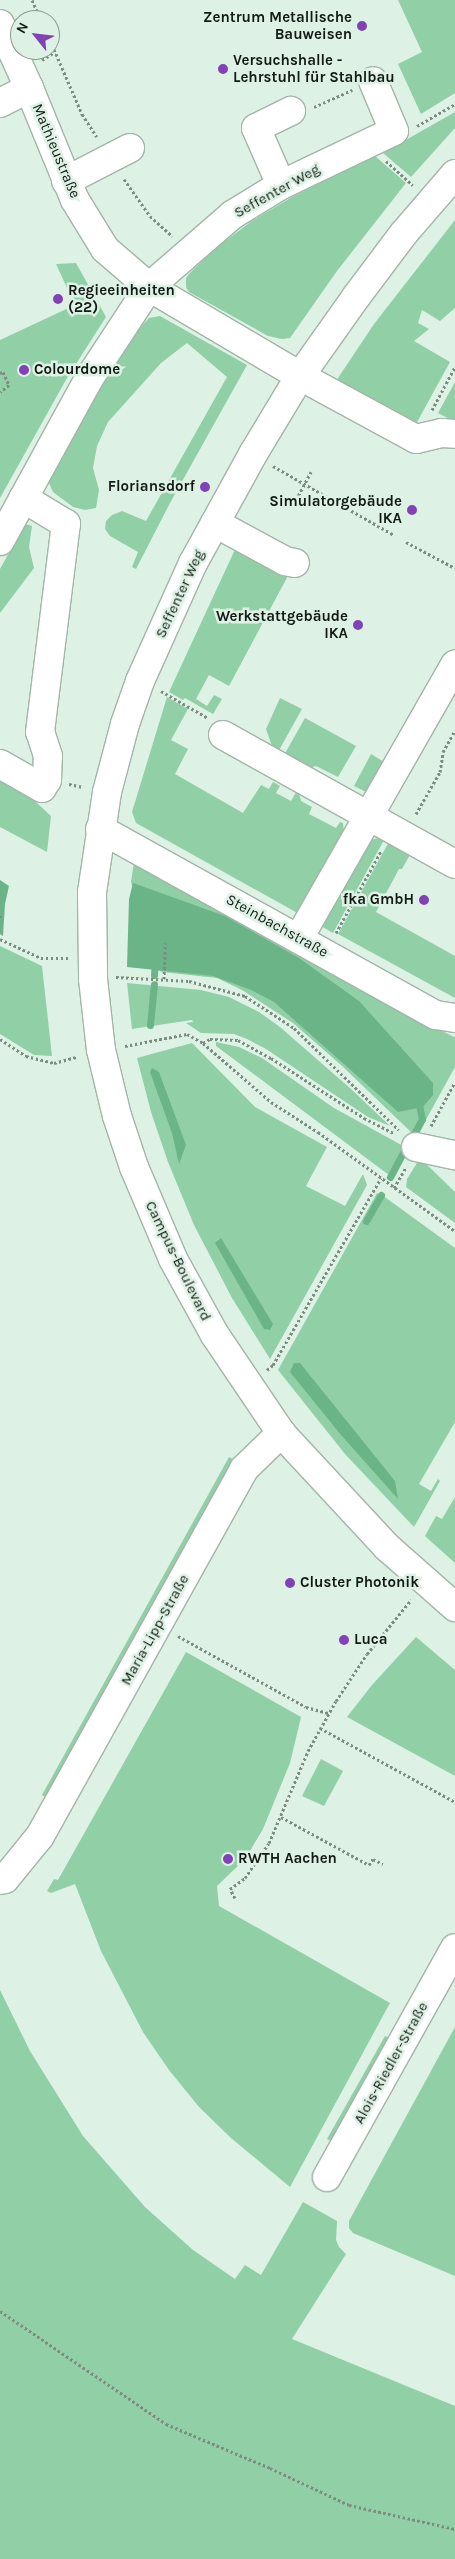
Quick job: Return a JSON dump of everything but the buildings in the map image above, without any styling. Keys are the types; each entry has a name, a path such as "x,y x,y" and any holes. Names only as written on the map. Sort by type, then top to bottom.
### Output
{"street":[{"name":"Mathieustraße","path":"0,24 8,65 29,88 66,181 105,249 149,287"},
{"path":"373,81 394,131"},
{"path":"0,103 29,88"},
{"path":"281,185 256,128 291,111"},
{"name":"Seffenter Weg","path":"0,541 88,380 149,287 232,215 281,185 394,131"},
{"path":"66,181 130,148"},
{"name":"Seffenter Weg","path":"100,829 107,792 125,724 140,681 179,593 215,523 253,454 300,376 356,297 447,186"},
{"path":"149,287 300,376 416,439 442,434 455,434"},
{"path":"0,764 44,784 48,756 40,732 66,524 23,498"},
{"path":"215,523 285,561 296,563"},
{"path":"299,938 370,816 446,702 455,664"},
{"path":"218,728 455,864"},
{"name":"Steinbachstraße","path":"100,829 436,1015 455,1018"},
{"name":"Campus-Boulevard","path":"100,829 92,892 92,958 101,1050 117,1116 134,1167 173,1259 215,1335 281,1433 387,1547 455,1607"},
{"path":"411,1143 455,1155"},
{"name":"Maria-Lipp-Straße","path":"0,1880 5,1879 40,1836 244,1469 281,1433"},
{"name":"Alois-Riedler-Straße","path":"327,2177 455,1948"}],"path":[{"path":"291,111 300,113 373,81"},
{"path":"394,131 412,128 455,104"},
{"path":"370,144 447,186"},
{"path":"416,439 455,367"},
{"path":"0,373 3,372 9,385 0,392"},
{"path":"253,454 394,535"},
{"path":"296,500 311,472"},
{"path":"406,542 455,568"},
{"path":"140,681 218,728"},
{"path":"44,784 107,792"},
{"path":"0,939 41,958"},
{"path":"164,979 165,943"},
{"path":"125,977 189,981 245,996 301,1034 391,1120 411,1143"},
{"path":"0,1039 26,1056 54,1063 101,1050 187,1034 203,1043 271,1102 318,1132 455,1232"},
{"path":"203,1043 210,1039 238,1040 271,1058 364,1118 411,1143 424,1139 455,1082"},
{"path":"394,1188 401,1177"},
{"path":"267,1370 273,1365 381,1178"},
{"path":"234,1898 230,1889 246,1878 269,1843 308,1751 328,1713 367,1654 426,1582"},
{"path":"158,1624 306,1707 328,1713"},
{"path":"320,1728 455,1802"},
{"path":"281,1817 369,1866 372,1858 383,1864"},
{"path":"0,2310 166,2424 270,2468 349,2505 455,2529"}],"shaded area":[{"path":"398,0 455,0 455,93 421,114 398,64 422,52"},
{"path":"455,112 455,128 411,177 383,153"},
{"path":"375,156 406,183 337,271 290,338 282,339 268,336 189,292 186,287 186,278 189,274 213,250 252,221 294,196"},
{"path":"455,220 455,308 440,321 422,310 418,323 429,329 414,341 450,362 416,424 336,381 374,324"},
{"path":"76,263 106,317 67,378 0,498 0,340 75,305 56,264"},
{"path":"160,316 247,365 170,503 136,569 132,567 138,552 110,536 105,529 106,521 112,515 122,511 146,521 227,377 187,343 161,363 108,422 97,446 93,468 99,490 96,508 85,510 73,507 53,492 48,481 103,383 135,333 149,318"},
{"path":"455,382 455,422 438,413"},
{"path":"25,524 32,526 29,547 34,568 0,613 0,569"},
{"path":"238,543 290,572 229,686 209,675 196,699 207,706 214,695 222,699 213,714 185,698 183,700 169,692"},
{"path":"167,697 188,709 171,740 188,749 175,774 243,813 261,785 269,789 273,782 280,786 276,793 291,801 298,789 301,801 312,807 309,814 336,828 340,822 343,823 344,834 301,915 136,823 132,812"},
{"path":"280,698 302,709 278,752 273,749 266,729"},
{"path":"305,718 356,746 338,777 316,766 306,769 283,757"},
{"path":"371,754 384,762 368,793 354,786"},
{"path":"0,779 25,792 51,816 47,852 0,827"},
{"path":"381,837 384,840 333,933 321,926 368,841"},
{"path":"390,840 412,851 402,869 399,869 376,912 455,956 455,998 338,934"},
{"path":"134,862 391,1005 455,1036 455,1067 417,1136 415,1135 424,1119 420,1109 417,1110 420,1119 412,1133 341,1065 293,1023 242,990 217,978 162,972 138,962 136,900 131,882"},
{"path":"0,880 9,886 5,904 3,936 0,934"},
{"path":"133,883 225,916 299,958 359,1001 433,1083 433,1095 423,1107 398,1112 274,1002 251,990 213,976 127,967 129,899"},
{"path":"0,946 42,966 52,1056 34,1055 0,1034"},
{"path":"127,983 201,990 229,997 259,1012 280,1027 390,1126 368,1117 266,1049 234,1034 201,1033 186,1023 193,1022 192,1020 132,1029"},
{"path":"216,1042 239,1047 262,1058 334,1108 405,1147 389,1175 216,1046"},
{"path":"192,1043 255,1107 327,1147 306,1186 345,1206 363,1174 367,1185 270,1359 232,1298 194,1225 168,1162 151,1112 137,1058"},
{"path":"152,1068 159,1072 186,1145 179,1164 172,1133 150,1072"},
{"path":"420,1158 455,1192 455,1223 406,1187 407,1179"},
{"path":"377,1193 379,1194 365,1220 363,1220 370,1224 368,1221 382,1195 455,1248 455,1422 419,1484 431,1491 438,1479 440,1481 414,1527 345,1454 278,1370"},
{"path":"221,1238 273,1324 270,1330 264,1329 215,1243"},
{"path":"294,1363 300,1363 395,1481 398,1499 341,1435 290,1372"},
{"path":"229,1457 237,1461 49,1799 42,1795"},
{"path":"455,1497 455,1563 425,1536 436,1516 442,1519"},
{"path":"416,1637 455,1670 455,1776 347,1717 372,1685"},
{"path":"186,1652 301,1717 290,1763 263,1829 245,1859 217,1886 219,1906 390,2003 290,2187 231,2138 199,2107 169,2070 143,2032 101,1951 75,1884 51,1893 47,1891 54,1879 58,1880"},
{"path":"321,1759 343,1771 324,1806 302,1796"},
{"path":"0,1990 30,2051 83,2136 145,2207 193,2250 235,2279 245,2265 261,2275 303,2202 337,2221 336,2240 339,2247 346,2254 292,2339 455,2406 455,2559 0,2559"},
{"path":"455,2027 455,2276 353,2233 349,2228 349,2221"},
{"path":"385,2036 392,2039 335,2143 327,2139"}],"waterway":[{"path":"154,975 155,962"},
{"path":"150,1025 154,984"},
{"path":"414,1134 422,1119 418,1100"},
{"path":"390,1177 406,1147"},
{"path":"366,1221 381,1195"}],"place":[{"name":"Zentrum Metallische Bauweisen","path":"362,26"},
{"name":"Versuchshalle - Lehrstuhl für Stahlbau","path":"223,69"},
{"name":"Regieeinheiten (22)","path":"58,299"},
{"name":"Colourdome","path":"24,370"},
{"name":"Floriansdorf","path":"205,487"},
{"name":"Simulatorgebäude IKA","path":"412,510"},
{"name":"Werkstattgebäude IKA","path":"358,625"},
{"name":"fka GmbH","path":"424,900"},
{"name":"Cluster Photonik","path":"290,1583"},
{"name":"Luca","path":"344,1640"},
{"name":"RWTH Aachen","path":"228,1859"}]}
